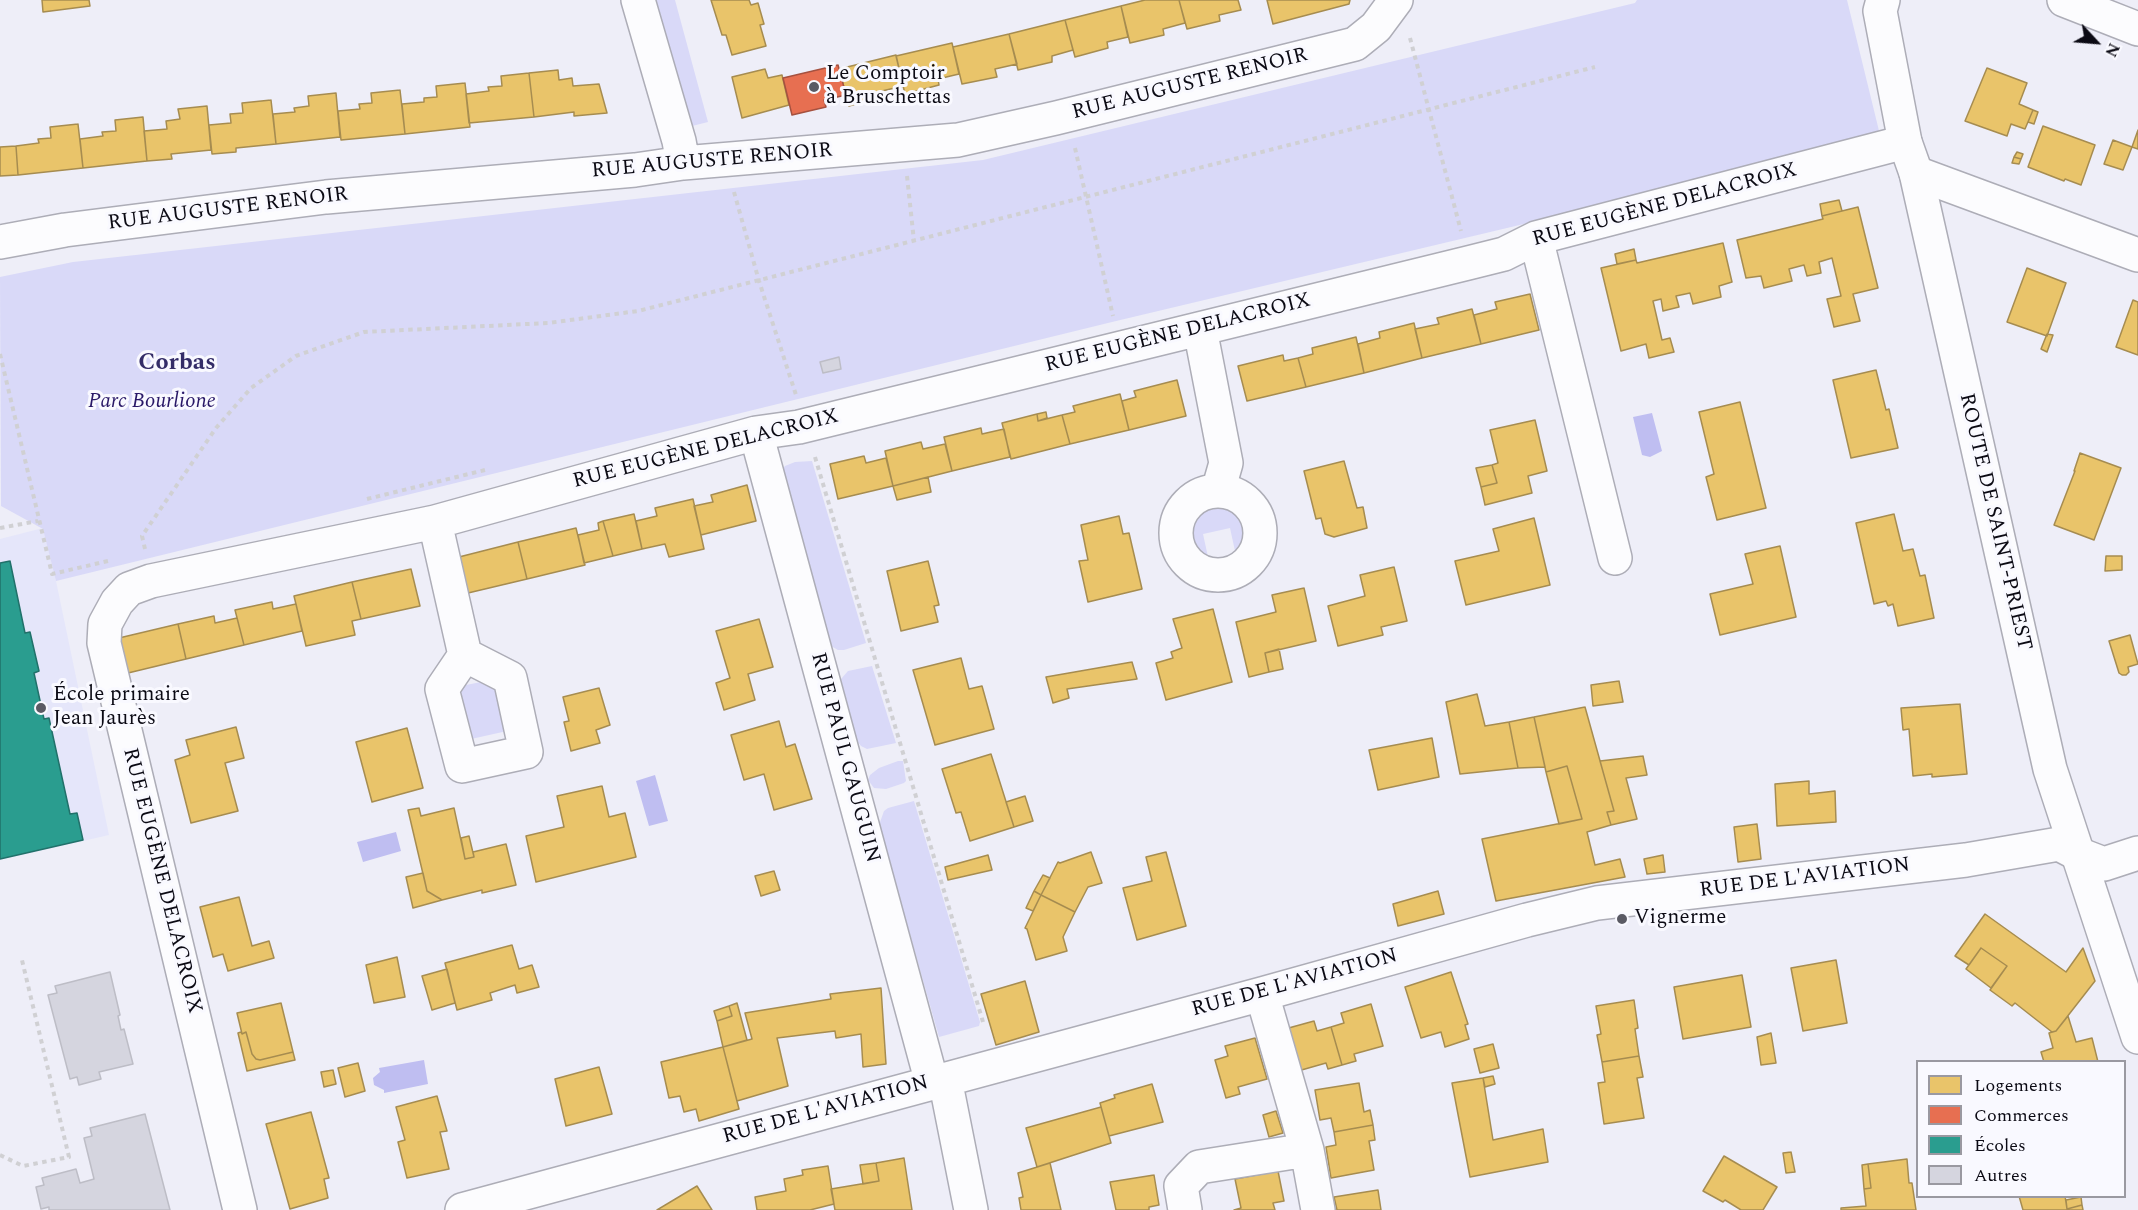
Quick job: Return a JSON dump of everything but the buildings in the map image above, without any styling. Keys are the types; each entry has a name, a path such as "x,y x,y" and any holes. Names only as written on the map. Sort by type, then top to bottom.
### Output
{"street":[{"path":"638,0 679,141 682,163"},
{"name":"RUE AUGUSTE RENOIR","path":"0,242 65,230 326,197 635,170 725,159 958,140 1355,44 1376,27 1395,0"},
{"name":"ROUTE DE SAINT-PRIEST","path":"1884,0 1880,11 1905,142 1916,173 2050,769 2138,1037"},
{"path":"2064,0 2138,28"},
{"name":"RUE EUGÈNE DELACROIX","path":"240,1210 104,643 105,624 117,602 129,589 151,581 435,522 756,433 797,411 1120,347 1468,263 1503,254 1536,238 1905,142"},
{"path":"1916,173 2138,255"},
{"path":"1536,238 1615,558"},
{"path":"1200,329 1226,463 1218,491"},
{"name":"RUE PAUL GAUGUIN","path":"756,433 938,1081 971,1210"},
{"path":"435,522 465,656"},
{"name":"RUE DE L'AVIATION","path":"462,1210 1527,920 1597,903 1966,860 2059,843 2078,854 2104,864 2138,853"},
{"path":"1262,994 1306,1150 1318,1210"},
{"path":"1185,1210 1181,1186 1199,1167 1306,1150"}],"path":[{"path":"1414,54 1468,263"},
{"path":"146,552 142,537 216,428 251,388 296,356 364,332 559,321 638,311 1595,67"},
{"path":"1056,118 1061,135 1071,131 1120,347"},
{"path":"725,159 797,411 801,434 811,443 983,1022"},
{"path":"908,195 914,241"},
{"path":"0,354 52,574 114,560"},
{"path":"0,527 39,521"},
{"path":"0,1155 23,1166 69,1157 21,956"}],"shaded area":[{"name":"École primaire Jean Jaurès","path":"43,528 109,835 0,860 0,539"}],"green space":[{"path":"651,0 675,0 708,122 688,127"},
{"name":"Parc Bourlione","path":"1637,0 1847,0 1881,139 1112,322 56,581 43,529 1,506 0,277 73,262 983,160 1635,3"},
{"path":"812,461 866,643 844,650 831,646 782,470 785,466 795,462"},
{"path":"1227,506 1232,507 1241,517 1244,543 1235,551 1230,528 1203,534 1208,557 1195,555 1185,531 1188,519 1193,514"},
{"path":"872,666 896,743 867,749 857,741 841,679 848,671"},
{"path":"491,680 496,682 507,731 471,739 457,690 461,686"},
{"path":"903,761 906,781 886,789 874,788 868,780 870,775 879,768"},
{"path":"914,801 980,1022 979,1026 939,1037 879,825 884,811 888,808"}],"water":[{"path":"1652,413 1662,451 1650,457 1642,455 1633,417"},
{"path":"655,775 668,821 649,826 636,781"},
{"path":"396,832 401,851 363,862 357,842"},
{"path":"424,1060 428,1084 384,1093 384,1090 374,1085 373,1078 380,1072 379,1068"}],"place":[{"name":"Le Comptoir à Bruschettas","path":"814,87"},
{"name":"École primaire Jean Jaurès","path":"41,708"},
{"name":"Vignerme","path":"1622,919"}],"district":[{"name":"Corbas","path":"177,364"}]}
